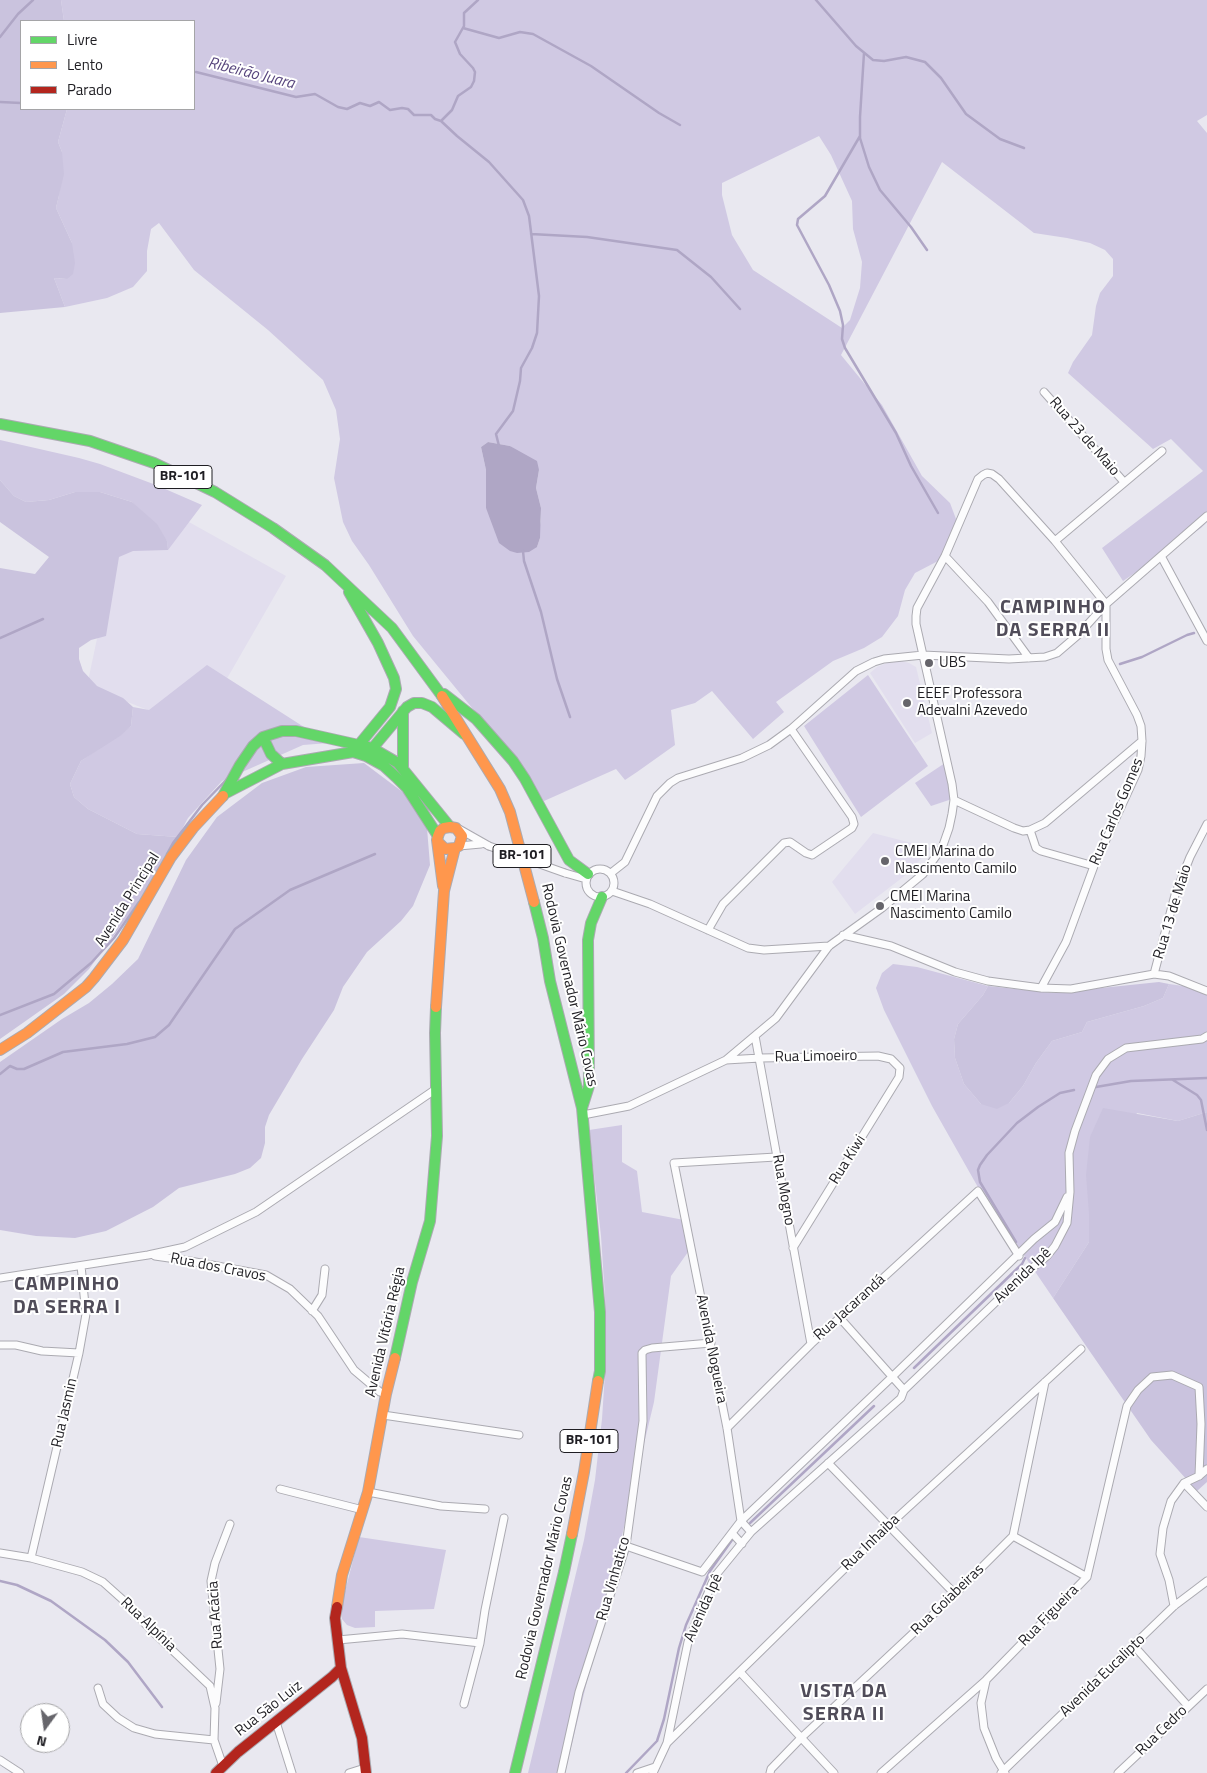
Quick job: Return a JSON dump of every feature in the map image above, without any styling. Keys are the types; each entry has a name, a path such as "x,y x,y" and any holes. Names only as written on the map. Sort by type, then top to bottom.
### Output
{"main road":[{"name":"Rodovia Governador Mário Covas","path":"0,424 90,441 154,463 215,492 273,528 325,565 392,628 439,691 471,740 500,789 510,812 543,938 550,982 583,1111 600,1312 600,1371 584,1472 564,1572 516,1771"},
{"path":"344,582 378,643 394,678 396,688 390,707 356,748"},
{"path":"439,691 456,701 476,718 513,761 525,779 569,860 587,877"},
{"path":"369,752 403,711 414,703 422,703 432,707 471,740"},
{"path":"403,711 403,768"},
{"path":"282,764 271,754 263,736 282,731 296,731 356,748 392,759 403,768 462,836 457,847 445,849 407,788 369,752"},
{"name":"Avenida Principal","path":"0,1050 27,1033 94,978 123,940 182,842 226,793 240,765 253,746 263,736"},
{"name":"Avenida Principal","path":"226,793 282,764 356,748"},
{"path":"438,839 440,831 444,828 453,827"},
{"name":"Avenida Vitória Régia","path":"365,1770 362,1738 341,1668 335,1618 342,1575 368,1492 386,1394 412,1282 430,1221 436,1136 435,1034 444,891 438,839"},
{"name":"Avenida Vitória Régia","path":"444,891 457,847"},
{"path":"583,1111 589,1086 588,940 591,923 602,897"},
{"name":"Rua São Luiz","path":"219,1770 238,1752 332,1678 341,1668"}],"street":[{"name":"Rua 23 de Maio","path":"1044,392 1124,482"},
{"path":"1055,541 1162,450"},
{"path":"583,1111 629,1106 726,1060 776,1018 830,946 882,908 923,874 942,848 949,828 954,800 916,624 918,608 944,556 978,479 983,475 992,474 999,479 1055,541 1106,604"},
{"path":"611,874 625,862 657,796 678,778 742,758 769,745 791,729 856,672 866,666 884,660 923,655 1029,658 1046,657 1057,653 1078,635 1106,604 1207,516"},
{"path":"944,556 988,602 1029,658"},
{"path":"1161,556 1207,641"},
{"name":"Rua Carlos Gomes","path":"1041,988 1066,942 1094,866 1138,770 1141,756 1142,741 1137,715 1108,660 1106,649 1106,604"},
{"path":"708,930 723,904 784,843 790,842 812,855 852,828 854,824 852,816 791,729"},
{"path":"954,800 1014,828 1023,831 1030,830 1045,823 1142,741"},
{"name":"Rua 13 de Maio","path":"1154,974 1175,895 1186,865 1207,824"},
{"path":"453,827 485,845 565,873 587,877"},
{"path":"1030,830 1036,848 1041,851 1094,866"},
{"path":"457,847 485,845"},
{"path":"602,868 611,874 614,881 612,891 606,896 595,896 588,891 586,887 587,877 597,869 602,868"},
{"path":"612,891 650,904 748,948 786,949 830,946"},
{"path":"844,935 897,948 955,972 988,981 1041,988 1071,989 1154,974 1168,976 1207,991"},
{"name":"Rua Mogno","path":"755,1036 810,1344"},
{"path":"1070,1192 1069,1153 1082,1108 1096,1075 1102,1066 1126,1048 1207,1036"},
{"name":"Rua Limoeiro","path":"726,1060 882,1056 891,1059 900,1068 900,1071"},
{"name":"Rua Kiwi","path":"793,1248 900,1071"},
{"path":"0,1278 185,1248 256,1212 436,1089"},
{"name":"Avenida Nogueira","path":"741,1521 711,1343 674,1163 776,1156"},
{"name":"Rua Jacarandá","path":"726,1428 810,1344 978,1192 1019,1256"},
{"name":"Avenida Ipê","path":"626,1546 702,1572 741,1521 1019,1256 1034,1239 1055,1222 1070,1192"},
{"name":"Avenida Ipê","path":"654,1770 667,1743 688,1642 715,1576 751,1532 901,1398 904,1390 1046,1256 1055,1246 1067,1223 1070,1192"},
{"path":"1055,1222 1067,1223"},
{"path":"185,1248 190,1261"},
{"name":"Rua dos Cravos","path":"148,1255 266,1275 290,1289 318,1316 354,1370 380,1392 386,1394"},
{"name":"Rua Jasmin","path":"31,1558 79,1353 86,1314 81,1266"},
{"path":"312,1311 322,1295 324,1269"},
{"path":"840,1318 904,1390"},
{"name":"Rua Vinhatico","path":"561,1773 579,1692 626,1546 643,1421 643,1352 652,1348 711,1343"},
{"path":"0,1345 16,1345 42,1351 79,1353"},
{"name":"Rua Inhaiba","path":"667,1743 889,1525 1081,1349"},
{"name":"Rua Figueira","path":"881,1773 986,1680 1087,1577 1127,1406 1138,1390 1152,1377 1172,1375 1199,1387 1199,1476"},
{"path":"1045,1382 1013,1536 1087,1577"},
{"path":"383,1415 519,1435"},
{"path":"828,1463 955,1594"},
{"path":"1174,1606 1169,1580 1160,1554 1163,1528 1171,1501 1184,1483 1199,1476 1207,1469"},
{"path":"1184,1483 1207,1508"},
{"path":"280,1489 363,1510"},
{"path":"368,1492 441,1506 485,1509"},
{"path":"464,1704 480,1643 504,1518"},
{"path":"741,1521 751,1532"},
{"name":"Rua Acácia","path":"215,1708 220,1669 211,1581 215,1564 230,1524"},
{"path":"732,1533 742,1544"},
{"name":"Rua Goiabeiras","path":"770,1773 771,1769 801,1738 955,1594 1013,1536"},
{"name":"Rua Alpínia","path":"0,1553 31,1558 82,1572 103,1582 210,1686 215,1708 214,1740 219,1770"},
{"name":"Avenida Eucalipto","path":"1003,1772 1174,1606 1207,1581"},
{"path":"338,1640 402,1634 480,1643"},
{"path":"1134,1646 1188,1706"},
{"path":"740,1672 834,1773"},
{"path":"986,1680 981,1703 984,1728 1003,1772"},
{"path":"98,1688 103,1704 118,1718 134,1728 154,1734 214,1740"},
{"name":"Rua Cedro","path":"1118,1773 1207,1689"},
{"path":"276,1722 292,1773"},
{"path":"0,1760 20,1773"},
{"path":"349,1773 365,1770"},
{"path":"637,1773 654,1770"}],"shaded area":[{"path":"0,0 61,0 64,20 20,20 20,110 67,110 58,142 62,152 64,174 56,208 72,243 75,263 73,274 67,279 54,278 65,307 0,313"},
{"path":"61,0 1207,0 1207,115 1197,121 1207,133 1207,522 1123,581 1102,548 1203,471 1171,439 1153,449 1068,373 1073,362 1092,335 1100,293 1113,276 1113,259 1105,250 1090,243 1034,233 942,162 841,355 882,405 922,476 950,503 956,519 956,527 938,561 915,573 905,590 898,616 882,637 864,648 833,661 776,702 784,712 753,739 712,691 695,703 671,710 675,745 625,780 616,769 544,801 509,753 413,636 352,541 343,522 334,478 340,439 336,410 323,380 268,330 194,270 159,223 151,229 147,251 147,271 133,287 107,298 65,307 54,278 67,279 72,243 56,208 59,195 62,152 58,142 67,110 195,110 195,20 64,20","holes":["819,136 831,155 852,201 853,229 862,262 860,288 850,320 842,328 753,270 732,235 722,195 722,183","488,442 510,446 539,470 536,488 541,508 541,521 539,529 540,538 537,547 486,508 486,470 481,447"]},
{"path":"0,440 100,464 202,505 168,550 167,541 132,502 100,492 75,492 49,500 26,502 14,496 0,480"},
{"path":"488,442 510,446 537,461 539,470 536,488 541,508 540,538 537,547 529,552 517,553 510,551 499,543 486,508 486,470 481,447"},
{"path":"0,480 14,496 26,502 49,500 75,492 100,492 132,502 157,524 167,541 168,550 133,551 119,557 106,636 91,640 79,648 79,659 83,671 97,686 123,698 133,707 131,726 120,736 81,761 70,784 74,797 88,809 137,834 178,837 145,893 89,969 64,994 0,1039 0,568 35,574 49,557 0,522"},
{"path":"135,492 286,576 225,682 163,716 87,686 117,544"},
{"name":"EEEF Professora Adevalni Azevedo","path":"901,661 916,667 932,733 915,743 870,673 877,667 887,663"},
{"path":"207,665 329,743 303,745 222,781 188,818 178,837 137,834 88,809 74,797 70,784 81,761 131,726 133,707 149,710"},
{"path":"868,675 928,766 861,817 804,726"},
{"path":"364,763 408,796 427,828 430,865 413,906 401,921 367,952 343,987 334,1010 269,1115 265,1127 265,1143 261,1158 250,1168 235,1174 179,1188 153,1207 106,1231 75,1238 36,1236 0,1230 0,1062 62,1019 89,1003 138,959 186,860 217,817 262,783 306,767"},
{"path":"945,763 952,799 931,806 915,783"},
{"name":"CMEI Marina do Nascimento Camilo","path":"873,833 931,848 907,874 855,914 832,882"},
{"path":"893,964 917,967 988,986 983,995 958,1024 954,1039 955,1058 964,1084 981,1104 1009,1103 1023,1086 1036,1063 1052,1041 1082,1032 1087,1022 1144,1006 1163,998 1169,984 1197,988 1207,995 1207,1112 1178,1121 1137,1113 1089,1214 1089,1242 1053,1298 979,1189 932,1106 884,1010 876,988 882,973"},
{"path":"1159,982 1169,984 1163,998 1144,1006 1087,1022 1082,1032 1052,1041 1036,1063 1023,1086 1009,1103 997,1109 981,1104 964,1084 955,1058 954,1039 958,1024 983,995 988,986 1053,993"},
{"path":"1103,1108 1178,1121 1207,1112 1207,1482 1197,1491 1151,1440 1053,1298 1089,1242 1086,1175 1090,1137"},
{"path":"622,1125 622,1162 637,1171 642,1212 684,1220 688,1252 671,1276 654,1402 565,1773 528,1773 584,1540 595,1480 602,1419 606,1358 605,1297 601,1236 589,1130"},
{"path":"359,1537 446,1550 434,1609 375,1611 375,1627 355,1628 347,1625 342,1619 342,1603"}],"waterway":[{"path":"0,37 18,14 33,0"},
{"name":"Ribeirão Juara","path":"441,121 452,110 458,96 471,87 474,81 475,72 460,54 455,42 464,26 464,13 478,0"},
{"path":"816,0 856,46 873,60 884,61 906,57 925,62 941,78 966,114 1000,139 1024,148"},
{"path":"463,28 499,38 520,32 533,34 591,66 659,113 680,125"},
{"path":"864,53 860,138 869,167 880,190 911,227 927,250"},
{"path":"196,72 296,97 315,94 338,107 347,109 360,103 370,106 379,102 390,110 402,108 408,109 414,115 431,115 441,121 489,162 523,200 529,216 539,296 537,333 532,348 521,368 513,411 496,434 499,446"},
{"name":"Ribeirão Juara","path":"0,102 20,103"},
{"path":"860,136 825,196 798,219 797,225 829,285 840,311 843,325 842,339 845,348 896,433 911,466 938,513"},
{"path":"531,234 587,237 677,250 711,277 740,309"},
{"path":"523,551 524,561 541,612 557,679 570,717"},
{"path":"0,638 43,619"},
{"path":"1120,664 1142,657 1194,633"},
{"path":"167,854 173,843 202,805 227,779"},
{"path":"0,1074 10,1066 24,1069 63,1052 127,1044 155,1037 169,1025 235,929 290,890 375,854"},
{"path":"0,1015 54,994 91,963 114,938 139,902"},
{"path":"1096,1087 1131,1081 1207,1078"},
{"path":"1173,1080 1197,1095 1201,1100 1207,1130"},
{"path":"1016,1242 980,1182 978,1170 987,1155 1017,1123 1060,1093 1074,1090"},
{"path":"914,1368 1022,1264 1025,1258"},
{"path":"750,1523 874,1406"},
{"path":"626,1773 657,1741 686,1625 710,1571 732,1540"},
{"path":"0,1581 17,1585 51,1601 105,1640 128,1662 162,1707"}],"traffic: fast":[{"path":"0,424 90,441 154,463 215,492 273,528 325,565 392,628 442,696"},
{"path":"349,592 378,643 394,678 396,689 390,707 353,752"},
{"path":"444,694 476,719 513,761 525,779 569,860 588,874"},
{"path":"366,756 407,707 414,703 422,703 432,707 464,734"},
{"path":"403,711 403,768"},
{"path":"223,796 240,765 253,746 263,737 282,731 296,731 372,748 398,763 450,827"},
{"path":"263,737 271,754 282,764"},
{"path":"226,793 282,764 353,752 366,756 384,766 396,777 407,788 438,836"},
{"path":"582,1108 589,1086 588,940 591,923 602,897"},
{"path":"534,902 543,938 550,981 582,1108 600,1312 600,1371 598,1381"},
{"path":"395,1358 412,1282 430,1221 437,1136 436,1007"},
{"path":"515,1773 572,1534"}],"traffic: slow":[{"path":"442,696 500,789 510,812 534,902"},
{"path":"0,1050 27,1033 86,987 94,978 123,940 171,857 193,828 223,796"},
{"path":"438,842 445,849 455,848 459,846 462,836 456,828 450,827 444,828 438,836 437,840 443,886"},
{"path":"436,1007 444,891 455,848"},
{"path":"337,1607 342,1575 368,1492 386,1394 395,1358"},
{"path":"572,1534 598,1381"}],"traffic: jam":[{"path":"337,1607 335,1618 341,1668 362,1738 366,1773"},
{"path":"216,1773 238,1752 341,1668"}],"place":[{"name":"UBS","path":"929,663"},
{"name":"EEEF Professora Adevalni Azevedo","path":"907,703"},
{"name":"CMEI Marina do Nascimento Camilo","path":"885,861"},
{"name":"CMEI Marina Nascimento Camilo","path":"880,906"}],"district":[{"name":"CAMPINHO DA SERRA II","path":"1053,620"},
{"name":"CAMPINHO DA SERRA I","path":"67,1296"},
{"name":"VISTA DA SERRA II","path":"844,1704"}]}
